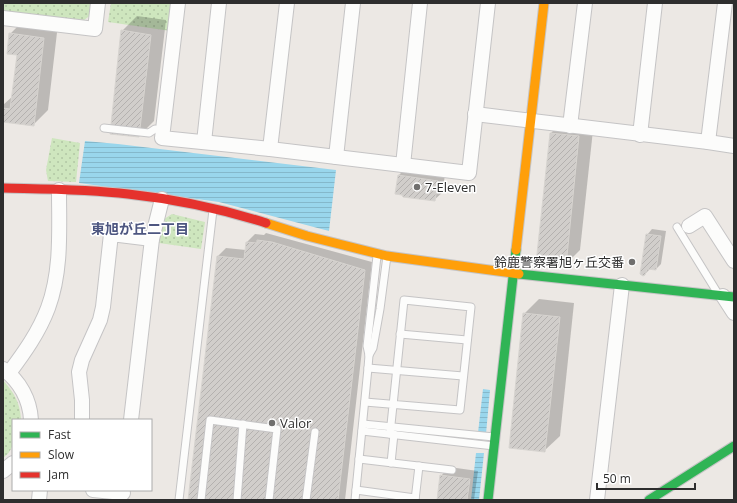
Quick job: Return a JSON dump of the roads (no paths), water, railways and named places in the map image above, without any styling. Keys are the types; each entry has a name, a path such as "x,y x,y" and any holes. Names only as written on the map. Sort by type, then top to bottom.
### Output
{"street":[{"path":"3,18 94,29 98,3"},
{"path":"178,3 162,138 270,149 469,173 488,3"},
{"path":"204,142 219,3"},
{"path":"270,149 287,3"},
{"path":"336,157 353,3"},
{"path":"403,165 420,3"},
{"path":"488,500 544,3"},
{"path":"570,126 585,3"},
{"path":"640,135 654,3"},
{"path":"708,142 725,3"},
{"path":"475,114 734,146"},
{"path":"3,188 97,191 162,199 213,209 306,236 387,256 513,273 726,296 734,313"},
{"path":"31,419 30,409 26,397 15,379 6,371 30,344 48,309 57,272 59,190"},
{"path":"131,419 152,239 162,199"},
{"path":"683,227 705,216 734,261"},
{"path":"82,419 82,400 79,372 82,360 100,320 103,308 111,234 152,239"},
{"path":"596,500 622,284"},
{"path":"649,500 734,446"},
{"path":"3,471 12,465"},
{"path":"100,491 122,494"}],"lane":[{"path":"104,128 149,133 155,129 163,130"},
{"path":"179,500 213,209"},
{"path":"683,227 726,296"},
{"path":"355,500 368,368 369,355 367,346 377,254"},
{"path":"369,355 373,348 387,256"},
{"path":"365,402 393,404 460,410 471,307 404,300 393,404 391,463"},
{"path":"400,334 467,340"},
{"path":"368,368 464,376"},
{"path":"201,500 210,420 277,429 269,500"},
{"path":"237,500 243,424"},
{"path":"363,427 392,432 494,442"},
{"path":"306,500 314,432"},
{"path":"359,459 452,470"},
{"path":"356,490 415,499 419,466"}],"water":[{"path":"85,141 336,170 329,231 219,202 79,183"},
{"path":"483,389 490,390 486,434 478,433"},
{"path":"476,453 484,453 479,500 471,500"}],"place":[{"name":"7-Eleven","path":"417,187"},
{"name":"鈴鹿警察署旭ヶ丘交番","path":"632,262"},
{"name":"Valor","path":"272,423"}],"district":[{"name":"東旭が丘二丁目","path":"140,228"}]}
